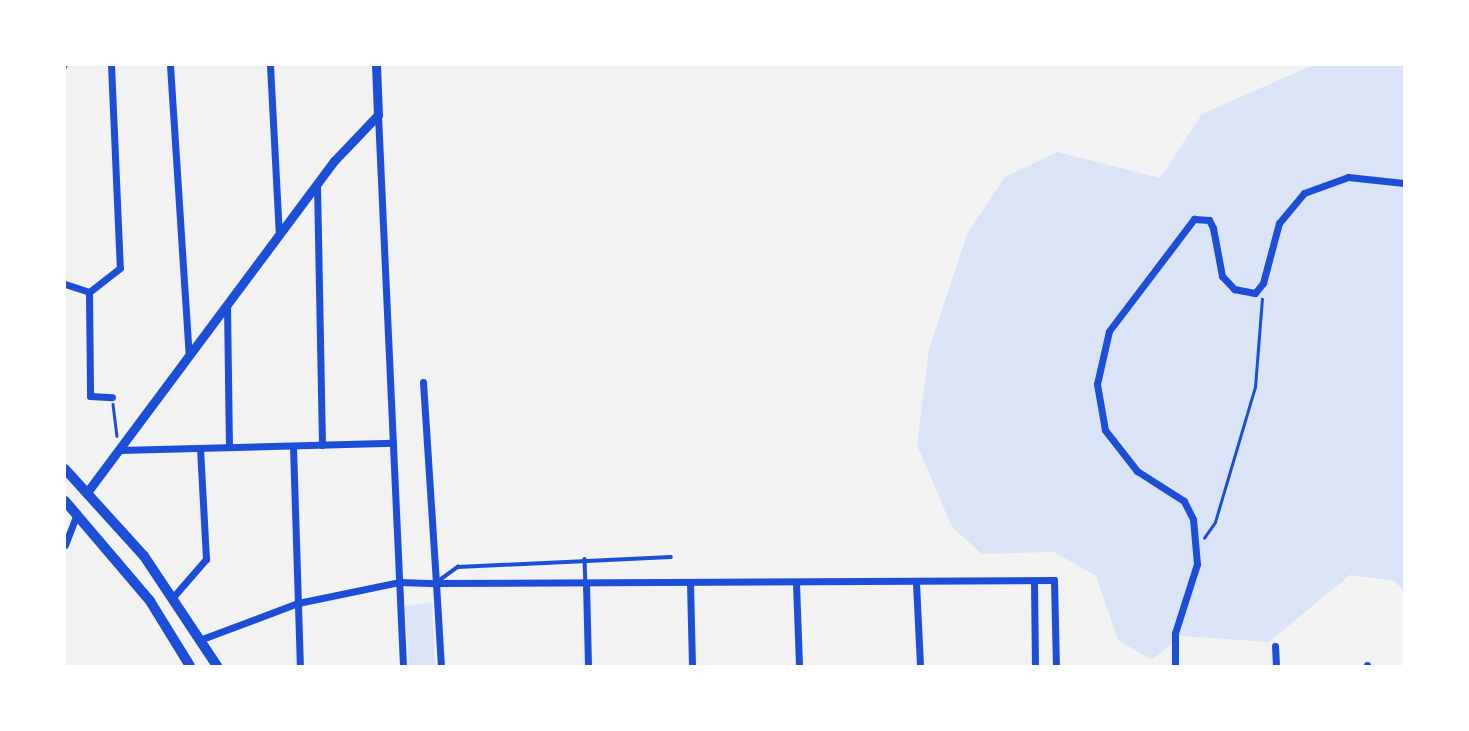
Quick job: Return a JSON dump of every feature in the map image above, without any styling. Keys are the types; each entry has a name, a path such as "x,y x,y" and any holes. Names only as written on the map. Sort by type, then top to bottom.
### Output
{"main road":[{"path":"65,469 88,491 174,596 217,666"},
{"path":"65,501 150,601 188,666"}],"street":[{"path":"89,292 120,268 111,65"},
{"path":"170,65 190,355"},
{"path":"270,65 279,235"},
{"path":"376,65 402,666"},
{"path":"88,491 317,184 378,115"},
{"path":"1175,666 1175,633 1198,546 1184,501 1136,471 1105,430 1097,408 1101,353 1108,331 1195,219 1209,220 1222,276 1234,289 1255,293 1262,285 1279,223 1304,193 1348,177 1404,183"},
{"path":"317,184 323,445"},
{"path":"65,284 89,292"},
{"path":"89,292 90,396 112,397"},
{"path":"227,305 229,447"},
{"path":"423,382 441,666"},
{"path":"119,450 393,443"},
{"path":"293,446 300,666"},
{"path":"174,596 205,559 200,448"},
{"path":"65,545 77,513"},
{"path":"202,639 298,603 399,582 1034,583 1054,580 1056,666"},
{"path":"586,583 588,666"},
{"path":"690,583 692,666"},
{"path":"796,583 799,666"},
{"path":"916,583 920,666"},
{"path":"1034,583 1035,666"},
{"path":"1275,646 1276,666"}],"lane":[{"path":"436,583 458,567 671,557"},
{"path":"585,559 586,583"}],"path":[{"path":"1198,546 1215,522 1255,387 1262,285"},
{"path":"112,397 119,450"}],"shaded area":[{"path":"1313,65 1404,65 1404,590 1394,581 1350,575 1269,642 1181,636 1152,660 1118,640 1096,576 1054,552 982,554 952,527 917,445 929,349 967,234 1005,177 1057,152 1160,178 1202,114"},
{"path":"432,602 435,666 409,666 405,606"}]}
